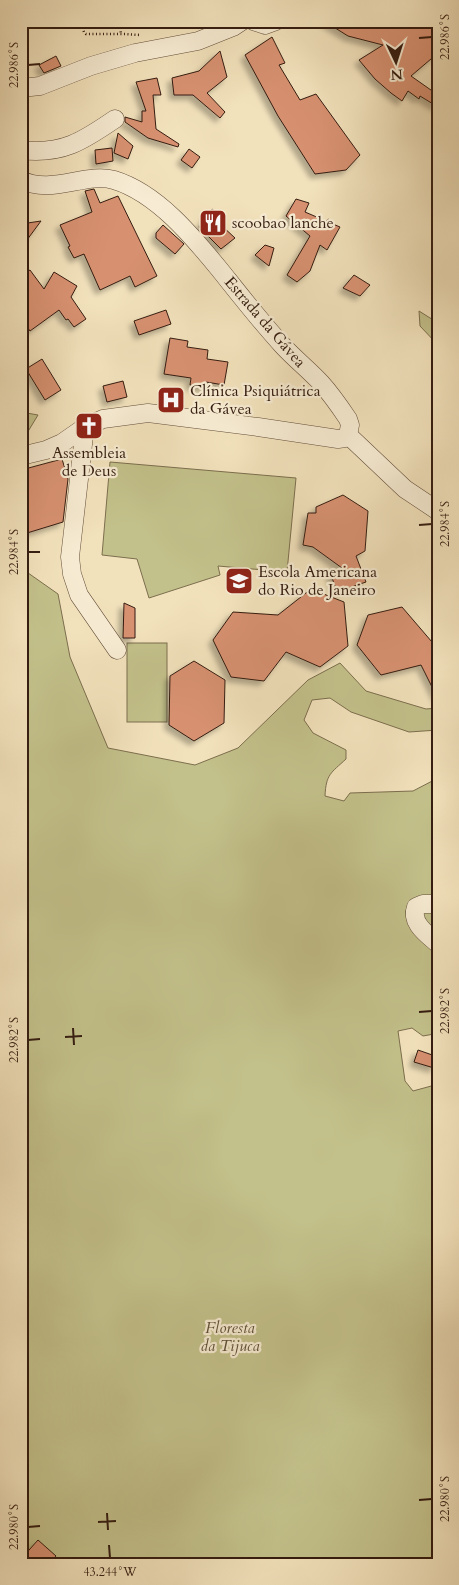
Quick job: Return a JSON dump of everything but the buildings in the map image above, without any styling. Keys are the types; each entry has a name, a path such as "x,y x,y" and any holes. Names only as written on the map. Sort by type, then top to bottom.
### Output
{"street":[{"path":"21,88 40,86 91,66 135,53 198,41 227,30 242,21"},
{"path":"252,21 265,25 276,21"},
{"path":"21,150 34,152 69,147 115,119"},
{"name":"Estrada da Gávea","path":"21,180 29,184 47,185 74,183 99,178 115,180 140,192 162,207 190,234 283,347 321,384 348,419 350,431 348,435"},
{"path":"21,456 46,450 85,427 103,419 148,413 338,439 345,438 348,435 406,489 438,511"},
{"path":"85,427 70,557 72,574 79,595 117,650"},
{"path":"438,904 423,904 416,907 413,914 416,922 424,932 438,944"}],"path":[{"path":"80,21 86,34 123,34 118,21"}],"green space":[{"path":"419,311 438,323 438,345 420,326"},
{"path":"21,412 38,415 21,443"},
{"path":"110,462 296,478 287,572 218,566 220,575 149,598 137,559 102,555"},
{"name":"Floresta da Tijuca","path":"21,568 58,594 70,657 108,748 195,765 238,748 308,680 340,663 366,691 426,709 438,708 438,730 409,732 351,712 330,698 312,700 304,720 313,733 346,750 346,759 328,778 325,796 344,801 350,793 413,791 438,778 438,1029 434,1034 423,1036 412,1028 398,1031 405,1081 413,1091 435,1085 438,1086 438,1564 21,1564"},
{"path":"127,643 167,643 167,722 127,722"}],"place":[{"name":"scoobao lanche","path":"213,223"},
{"name":"Clínica Psiquiátrica da Gávea","path":"171,400"},
{"name":"Assembleia de Deus","path":"89,426"},
{"name":"Escola Americana do Rio de Janeiro","path":"239,581"}]}
